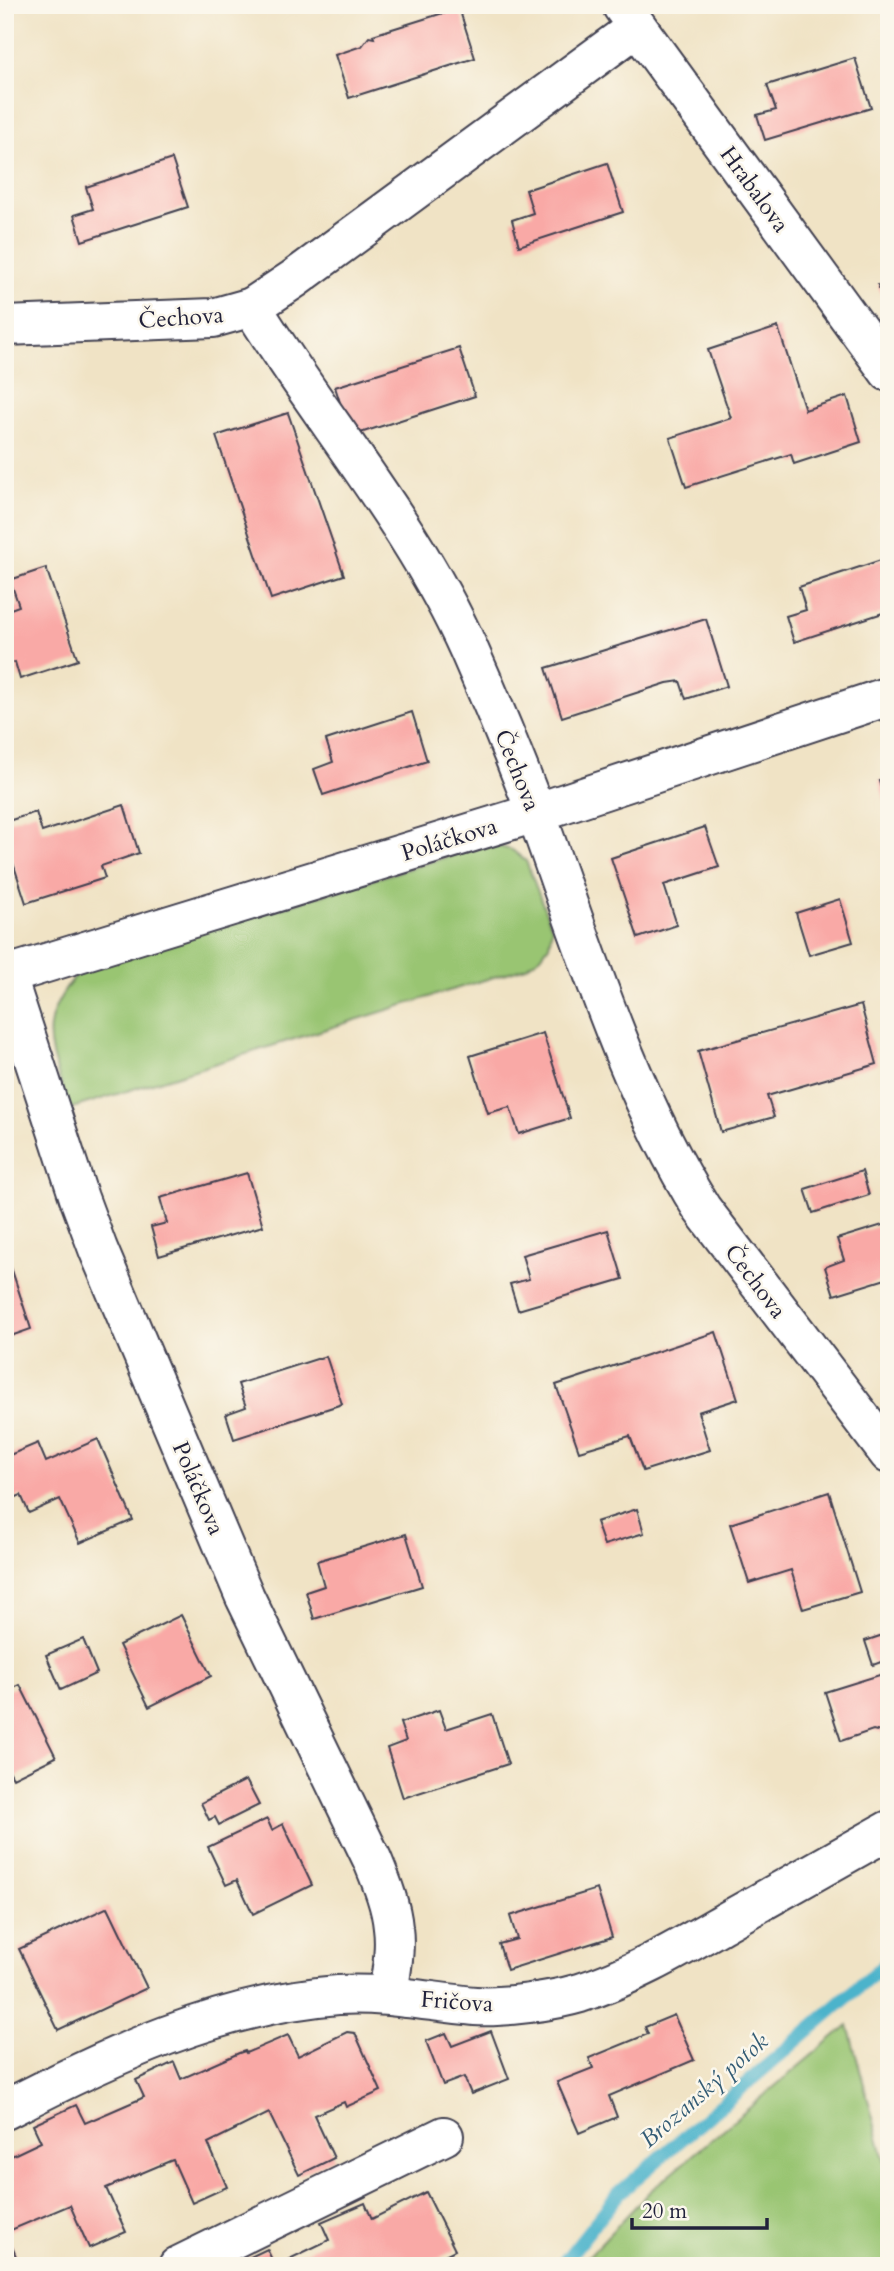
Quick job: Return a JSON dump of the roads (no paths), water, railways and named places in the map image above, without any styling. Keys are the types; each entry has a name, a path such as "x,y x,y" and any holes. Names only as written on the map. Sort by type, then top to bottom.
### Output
{"street":[{"path":"252,307 293,279 630,16"},
{"name":"Hrabalova","path":"630,16 889,372"},
{"name":"Čechova","path":"5,327 213,318 252,307 287,363 348,447 444,598 535,813 603,1003 683,1179 702,1209 889,1454"},
{"name":"Poláčkova","path":"388,1995 394,1957 394,1929 387,1898 372,1859 245,1597 98,1249 6,973 535,813 889,696"},
{"name":"Fričova","path":"5,2110 64,2079 133,2049 208,2021 287,2002 339,1995 388,1995 478,2006 517,2004 579,1993 651,1964 889,1830"},
{"path":"178,2266 444,2136"}],"waterway":[{"name":"Brozanský potok","path":"561,2266 619,2193 889,1961"}]}
